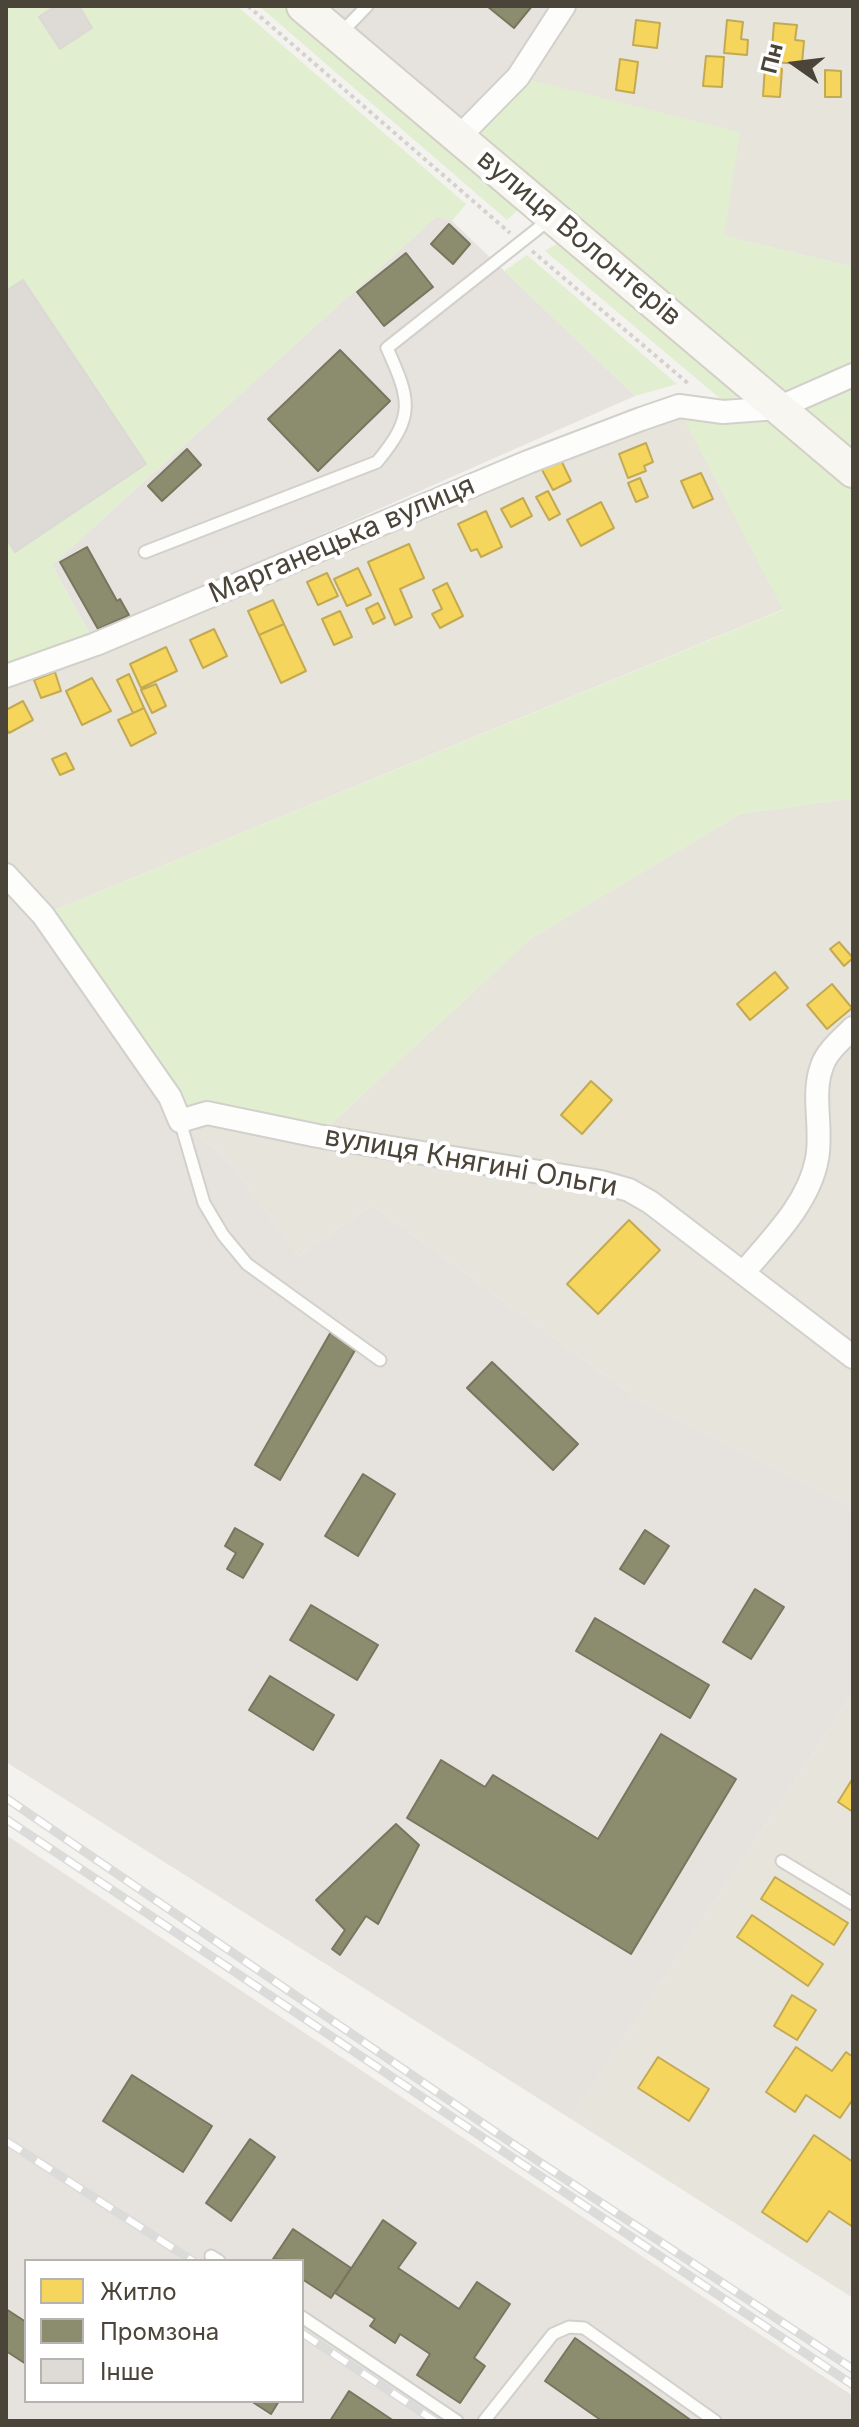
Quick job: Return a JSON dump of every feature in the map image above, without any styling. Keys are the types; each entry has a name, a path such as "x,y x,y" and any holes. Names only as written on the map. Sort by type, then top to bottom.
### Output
{"street":[{"name":"вулиця Волонтерів","path":"303,6 853,471"},
{"path":"460,136 518,77 564,6"},
{"path":"723,412 778,408 853,375"},
{"name":"Марганецька вулиця","path":"6,676 96,644 528,462 679,406 723,412"},
{"path":"6,875 43,915 170,1097 180,1121"},
{"path":"743,1273 784,1224 806,1189 817,1159 817,1087 822,1064 853,1028"},
{"name":"вулиця Княгині Ольги","path":"180,1121 207,1113 318,1136 601,1182 629,1190 650,1202 853,1357"}],"lane":[{"path":"339,35 367,6"},
{"path":"145,552 377,462 396,439 407,411 403,384 387,348 554,216"},
{"path":"180,1121 204,1203 231,1245 247,1264 380,1360"},
{"path":"782,1861 853,1904"},
{"path":"304,2318 457,2421"},
{"path":"484,2421 553,2334 569,2327 584,2328 715,2421"}],"path":[{"path":"248,6 723,412"}],"shaded area":[{"path":"315,6 564,6 460,136"},
{"path":"564,6 853,6 853,267 724,236 518,77"},
{"path":"437,216 452,221 635,396 91,636 52,565"},
{"path":"681,413 784,609 43,915 6,875 6,676"},
{"path":"853,798 853,1507 639,1400 372,1205 299,1256 228,1160 180,1121 318,1136 530,939 740,814"},
{"path":"6,875 180,1121 228,1160 299,1256 372,1205 639,1400 853,1507 853,1693 571,2119 6,1762"},
{"path":"853,1693 853,2298 571,2119"},
{"path":"6,1835 853,2396 853,2421 6,2421"}],"green space":[{"path":"6,6 237,6 466,204 452,221 436,217 52,565 91,636 6,666"},
{"path":"259,6 298,6 519,209 507,220"},
{"path":"518,77 740,132 724,236 853,267 853,798 740,814 530,939 318,1136 180,1121 43,915 783,610 681,413 777,408 460,136"},
{"path":"569,241 741,389 737,397 723,401 545,251"},
{"path":"527,255 677,384 635,396 504,271"}],"building: Житло":[{"path":"636,20 660,23 657,48 633,45"},
{"path":"727,20 743,22 741,39 748,40 747,55 724,53"},
{"path":"774,23 797,25 795,40 804,41 802,64 771,62"},
{"path":"706,56 724,57 722,87 703,86"},
{"path":"620,59 638,62 634,93 616,90"},
{"path":"765,67 782,69 780,97 763,96"},
{"path":"825,70 841,71 841,97 825,97"},
{"path":"646,443 653,462 644,466 646,471 628,478 619,454"},
{"path":"560,458 571,481 553,490 541,468"},
{"path":"701,473 713,499 693,508 681,481"},
{"path":"640,478 648,497 636,502 628,483"},
{"path":"548,491 560,514 549,520 536,497"},
{"path":"523,498 532,516 511,527 501,509"},
{"path":"601,502 614,528 581,546 567,520"},
{"path":"486,511 502,547 481,557 477,549 471,551 458,524"},
{"path":"409,544 424,578 400,589 412,617 395,625 368,562"},
{"path":"358,568 371,595 347,606 334,579"},
{"path":"327,573 338,596 318,605 307,582"},
{"path":"447,583 463,616 440,628 432,614 442,609 433,590"},
{"path":"273,600 284,624 259,635 248,611"},
{"path":"378,603 385,618 373,624 366,609"},
{"path":"340,611 352,637 334,645 322,619"},
{"path":"284,624 306,671 281,683 259,635"},
{"path":"214,629 227,656 203,668 190,640"},
{"path":"166,647 177,671 141,688 130,664"},
{"path":"55,672 61,691 41,698 34,680"},
{"path":"129,674 144,708 133,713 117,680"},
{"path":"92,678 111,711 82,725 66,691"},
{"path":"156,684 166,706 152,713 141,690"},
{"path":"23,701 33,720 9,733 6,710"},
{"path":"144,708 156,733 131,746 118,720"},
{"path":"66,753 74,769 60,775 52,759"},
{"path":"839,942 853,958 844,966 830,949"},
{"path":"775,972 788,988 750,1020 737,1004"},
{"path":"832,984 852,1008 827,1029 807,1005"},
{"path":"591,1081 612,1100 582,1134 561,1115"},
{"path":"629,1220 660,1250 598,1314 567,1284"},
{"path":"853,1778 853,1812 838,1802"},
{"path":"775,1877 848,1923 834,1945 761,1899"},
{"path":"752,1915 823,1964 808,1986 737,1937"},
{"path":"792,1995 816,2010 797,2040 774,2026"},
{"path":"796,2047 832,2071 846,2052 853,2057 853,2099 840,2118 806,2095 795,2112 766,2092"},
{"path":"658,2057 709,2089 689,2121 638,2088"},
{"path":"814,2135 853,2162 853,2227 829,2211 807,2242 762,2212"}],"building: Промзона":[{"path":"487,6 532,6 514,28"},
{"path":"449,224 470,244 453,264 431,244"},
{"path":"406,253 433,287 384,326 357,292"},
{"path":"340,350 390,401 318,471 268,419"},
{"path":"187,449 201,465 162,501 148,486"},
{"path":"87,547 117,601 120,599 129,615 98,629 60,562"},
{"path":"332,1330 358,1345 280,1480 255,1465"},
{"path":"492,1362 578,1444 553,1470 467,1388"},
{"path":"363,1474 395,1494 358,1556 325,1536"},
{"path":"235,1528 263,1544 243,1578 227,1569 236,1553 225,1546"},
{"path":"645,1530 669,1546 644,1584 620,1569"},
{"path":"755,1589 784,1607 751,1659 723,1642"},
{"path":"311,1605 378,1645 357,1680 290,1640"},
{"path":"595,1618 709,1685 690,1718 576,1651"},
{"path":"270,1676 334,1715 313,1750 249,1710"},
{"path":"661,1734 736,1779 631,1954 407,1818 441,1760 485,1787 493,1775 598,1839"},
{"path":"396,1824 419,1845 378,1924 366,1916 340,1955 332,1949 345,1930 316,1900"},
{"path":"132,2075 212,2126 183,2172 103,2121"},
{"path":"250,2139 275,2157 231,2221 206,2203"},
{"path":"383,2220 416,2243 398,2268 459,2309 477,2282 510,2304 474,2358 485,2366 460,2403 417,2375 430,2354 400,2334 395,2343 370,2326 375,2319 335,2293"},
{"path":"293,2229 351,2268 331,2298 304,2280 304,2259 273,2259"},
{"path":"6,2309 24,2321 24,2363 6,2351"},
{"path":"575,2338 692,2421 602,2421 545,2381"},
{"path":"349,2391 394,2421 330,2421"},
{"path":"254,2403 278,2403 271,2414"}],"building: Інше":[{"path":"55,6 79,6 92,28 60,49 39,17"},
{"path":"23,280 146,464 15,552 6,538 6,291"}],"railway":[{"path":"6,1798 541,2163 853,2369"},
{"path":"6,1819 853,2385"},
{"path":"6,2141 190,2259"},
{"path":"304,2334 435,2421"}]}
